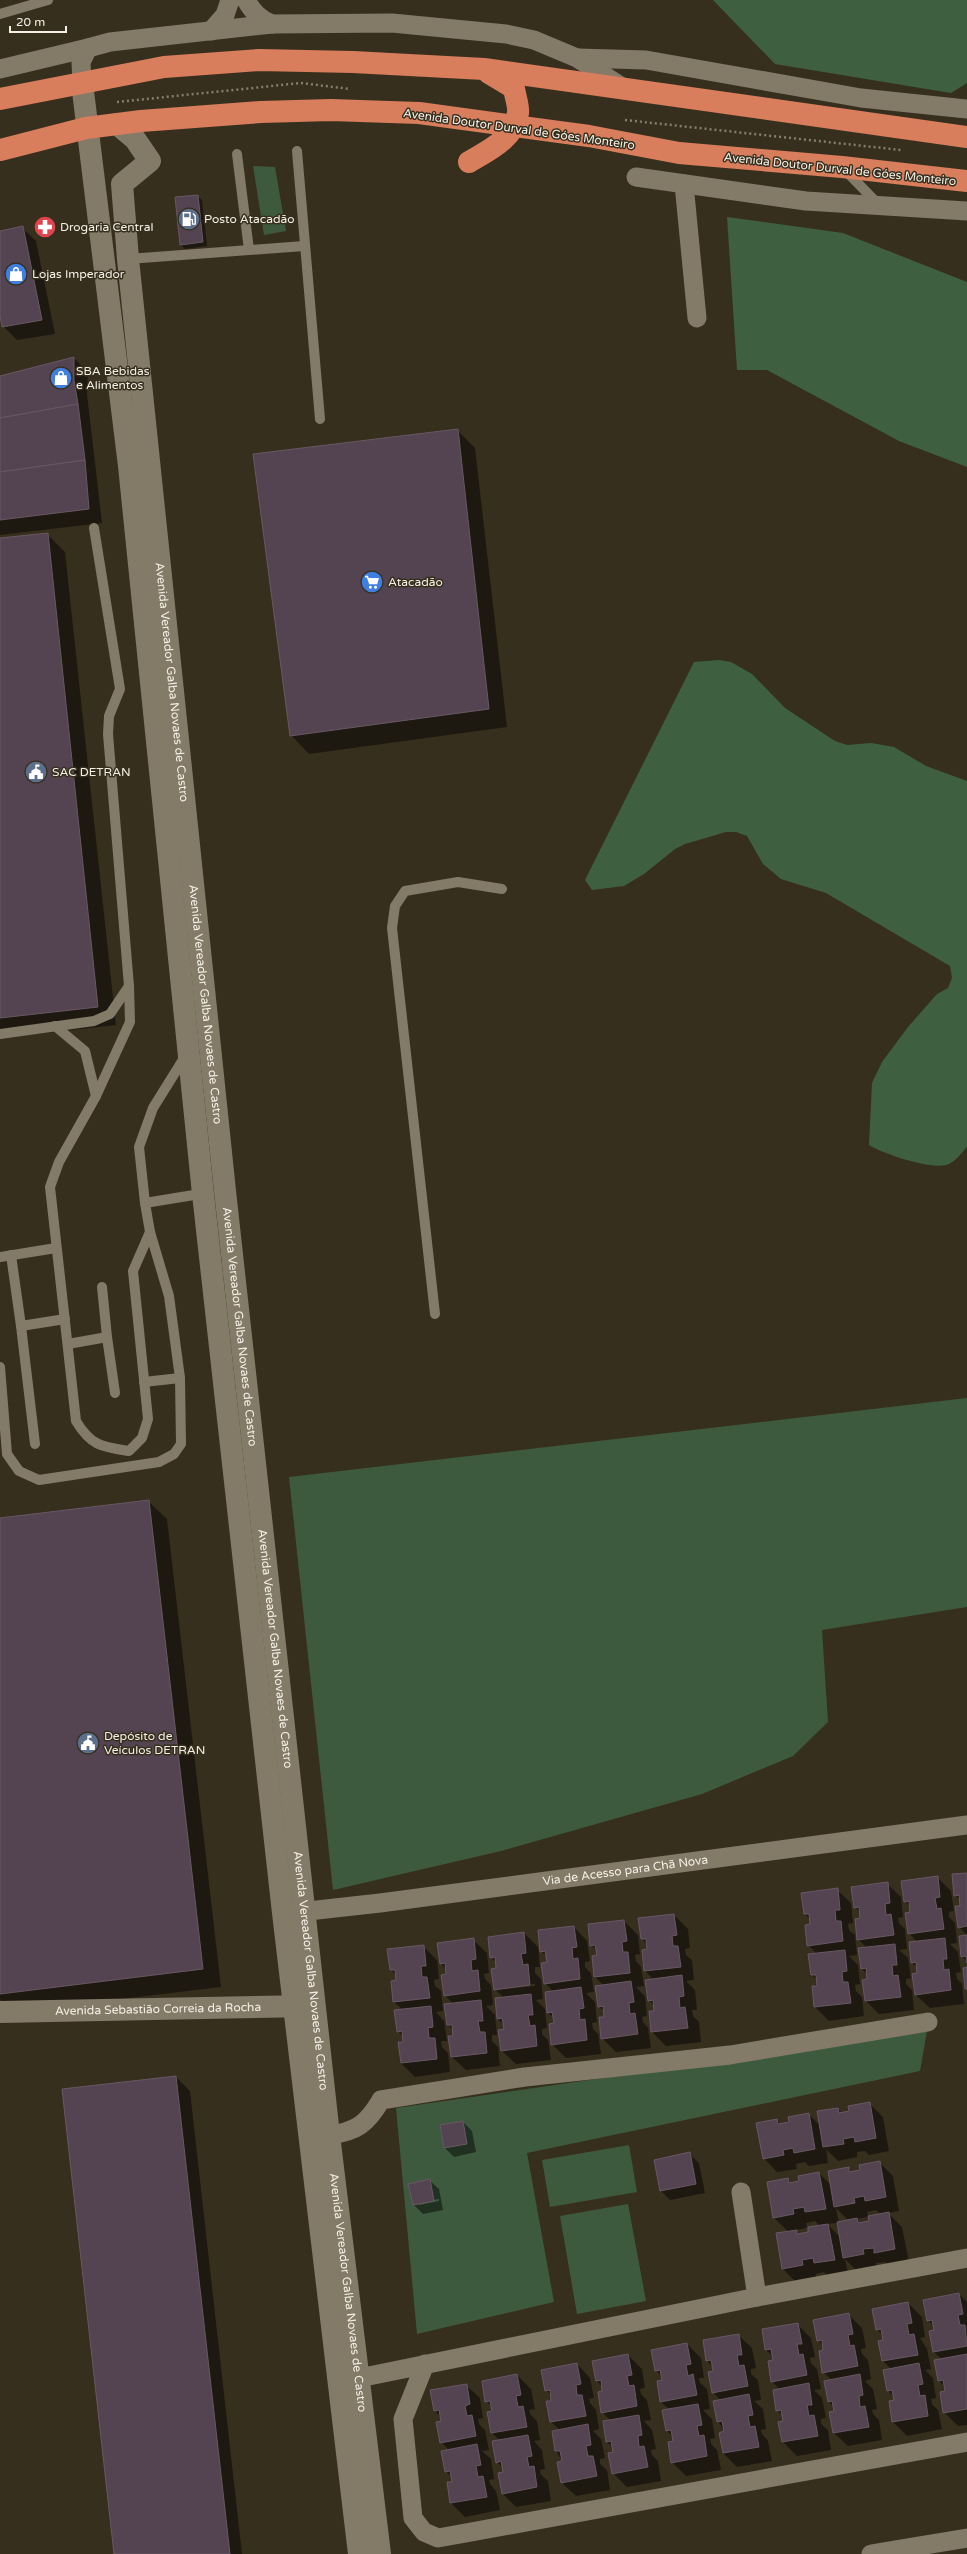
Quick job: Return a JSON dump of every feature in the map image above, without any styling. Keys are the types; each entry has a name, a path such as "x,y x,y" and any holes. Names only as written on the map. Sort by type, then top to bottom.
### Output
{"highway":[{"path":"0,99 164,67 259,60 484,69 622,87 775,112 967,136"},
{"path":"469,162 500,145 513,126 518,112 514,88 484,69"},
{"name":"Avenida Doutor Durval de Góes Monteiro","path":"0,150 86,128 116,124 261,112 331,110 420,113 589,136 679,153 842,167 967,181"}],"street":[{"path":"211,31 225,15 230,0"},
{"path":"246,0 252,11 261,20 272,24"},
{"path":"0,69 110,42 272,24 392,23 506,34 534,40 578,58 622,87"},
{"path":"82,83 81,62 88,48"},
{"path":"578,58 646,60 861,98 967,109"},
{"name":"Avenida Vereador Galba Novaes de Castro","path":"82,83 86,128 130,466 203,1194 283,1913 359,2554"},
{"name":"Avenida Vereador Galba Novaes de Castro","path":"116,124 135,139 150,161 122,184 128,259 225,1191 306,1911 329,2135 380,2554"},
{"path":"636,177 806,201 878,204 967,211"},
{"path":"684,184 697,318"},
{"name":"Via de Acesso para Chã Nova","path":"283,1913 967,1825"},
{"name":"Avenida Sebastião Correia da Rocha","path":"0,2012 294,2007 316,2005"},
{"path":"329,2135 349,2133 370,2118 381,2100 525,2077 730,2056 928,2022"},
{"path":"742,2192 757,2297"},
{"path":"359,2378 757,2297 967,2258"},
{"path":"425,2364 403,2419 413,2518 424,2532 438,2538 967,2442"},
{"path":"871,2554 967,2538"}],"lane":[{"path":"0,14 48,0"},
{"path":"298,151 304,246 320,419"},
{"path":"237,154 249,250"},
{"path":"842,167 878,204"},
{"path":"128,259 304,246"},
{"path":"94,528 120,689 109,716 108,734 129,986 130,1022 96,1096 59,1162 50,1187 76,1421 84,1435 101,1447 129,1451 142,1438 148,1419 133,1271 150,1232"},
{"path":"435,1314 392,928 395,906 405,891 458,882 502,889"},
{"path":"0,1034 94,1021 110,1014 129,986"},
{"path":"55,1026 85,1051 96,1096"},
{"path":"0,1367 7,1454 19,1471 39,1480 159,1462 174,1454 181,1444 180,1378 169,1296 150,1232 145,1203 139,1147 153,1108 189,1052"},
{"path":"145,1203 225,1191"},
{"path":"0,1257 56,1248"},
{"path":"11,1255 35,1444"},
{"path":"102,1288 107,1337 116,1393"},
{"path":"21,1326 65,1319"},
{"path":"68,1344 107,1337"},
{"path":"144,1382 180,1378"}],"green space":[{"path":"713,0 967,0 967,83 951,93 775,64"},
{"path":"253,166 275,167 286,231 264,235"},
{"path":"727,217 843,233 967,282 967,467 899,441 767,370 737,370"},
{"path":"719,660 731,662 752,674 785,708 835,741 847,745 871,743 894,747 926,766 967,781 967,1147 949,1164 942,1166 921,1163 885,1153 869,1145 872,1083 882,1062 908,1027 937,994 948,988 952,978 950,966 826,893 781,879 763,864 747,836 736,832 726,832 685,844 675,849 644,874 624,886 592,890 585,880 694,662"},
{"path":"967,1398 967,1607 822,1630 828,1722 793,1756 702,1794 501,1851 333,1890 289,1477"},
{"path":"927,2031 920,2071 527,2153 554,2302 417,2334 396,2108"},
{"path":"629,2145 637,2192 550,2207 542,2160"},
{"path":"628,2204 646,2301 577,2314 560,2216"}],"building":[{"name":"Posto Atacadão","path":"198,195 203,242 180,245 175,197"},
{"name":"Lojas Imperador","path":"23,226 42,320 2,327 0,316 0,231"},
{"path":"74,357 74,380 78,404 0,418 0,376"},
{"path":"78,404 85,460 0,472 0,418"},
{"name":"Atacadão","path":"458,429 489,709 290,736 253,454"},
{"path":"85,460 89,509 0,520 0,472"},
{"name":"SAC DETRAN","path":"48,533 98,1007 0,1018 0,538"},
{"name":"Depósito de Veículos DETRAN","path":"149,1500 203,1969 0,1994 0,1518"},
{"path":"967,1873 967,1926 958,1928 955,1906 960,1906 959,1895 954,1896 952,1874"},
{"path":"938,1876 940,1897 935,1898 937,1909 941,1908 944,1929 908,1934 905,1913 910,1912 909,1901 904,1902 901,1881"},
{"path":"888,1882 890,1903 885,1904 886,1915 891,1914 894,1935 857,1940 855,1919 860,1918 859,1907 854,1908 851,1887"},
{"path":"838,1888 840,1910 835,1910 836,1921 841,1921 843,1941 807,1946 805,1925 810,1924 809,1914 804,1914 801,1893"},
{"path":"674,1914 677,1935 672,1936 673,1946 678,1946 681,1967 644,1971 642,1950 647,1949 646,1939 641,1939 638,1918"},
{"path":"624,1920 627,1941 622,1942 623,1952 628,1952 630,1973 594,1977 592,1956 597,1955 595,1945 590,1946 588,1924"},
{"path":"574,1926 577,1947 572,1948 573,1959 578,1958 580,1979 544,1984 541,1963 547,1962 545,1951 540,1952 538,1930"},
{"path":"524,1932 526,1953 521,1954 523,1965 528,1964 530,1985 494,1990 491,1969 496,1968 495,1957 490,1958 488,1937"},
{"path":"967,1935 967,1963 966,1956 961,1957 959,1936"},
{"path":"474,1938 476,1959 471,1960 472,1971 478,1970 480,1991 444,1996 441,1975 446,1974 445,1963 440,1964 437,1943"},
{"path":"945,1938 947,1959 943,1959 944,1970 949,1969 951,1990 915,1995 912,1974 917,1973 916,1962 911,1963 909,1942"},
{"path":"895,1944 897,1965 892,1965 893,1976 898,1975 901,1997 865,2001 862,1980 867,1979 866,1968 861,1969 858,1948"},
{"path":"424,1945 426,1966 421,1966 422,1977 427,1977 430,1998 393,2002 391,1981 396,1980 395,1970 390,1970 387,1949"},
{"path":"845,1950 847,1971 842,1972 843,1982 848,1982 851,2003 814,2007 812,1986 817,1986 816,1975 811,1975 808,1954"},
{"path":"967,1967 967,1989 965,1989 963,1968"},
{"path":"682,1975 684,1996 679,1997 680,2008 685,2007 688,2028 651,2032 649,2011 654,2011 653,2000 648,2001 645,1980"},
{"path":"631,1981 634,2002 629,2003 630,2014 635,2013 638,2034 601,2039 599,2017 604,2017 603,2006 598,2007 595,1986"},
{"path":"581,1987 584,2008 579,2009 580,2020 585,2019 587,2040 551,2045 549,2024 554,2023 552,2012 547,2013 545,1992"},
{"path":"531,1994 533,2015 528,2015 530,2026 535,2025 537,2046 501,2051 498,2030 504,2029 502,2018 497,2019 495,1998"},
{"path":"481,2000 483,2021 478,2021 480,2032 485,2032 487,2053 451,2057 448,2036 453,2036 452,2025 447,2025 444,2004"},
{"path":"431,2006 433,2027 428,2028 429,2038 435,2038 437,2059 401,2063 398,2042 403,2042 402,2031 397,2032 394,2010"},
{"path":"176,2076 230,2554 114,2554 62,2089"},
{"path":"870,2102 876,2138 855,2142 854,2137 843,2139 844,2144 823,2147 817,2111 838,2108 839,2113 849,2111 848,2106"},
{"path":"809,2113 815,2149 794,2153 793,2148 783,2150 784,2155 763,2159 756,2123 777,2119 778,2124 789,2122 788,2117"},
{"path":"463,2121 467,2144 444,2148 440,2125"},
{"path":"690,2152 696,2184 660,2191 654,2160"},
{"path":"880,2161 886,2197 865,2201 864,2196 854,2198 855,2203 834,2207 828,2171 849,2167 849,2172 860,2170 859,2165"},
{"path":"819,2172 826,2209 805,2212 804,2207 793,2209 794,2214 773,2218 767,2182 788,2178 789,2183 799,2181 798,2176"},
{"path":"430,2179 434,2201 413,2205 408,2184"},
{"path":"889,2212 895,2249 874,2253 874,2248 863,2249 864,2254 843,2258 837,2222 857,2218 858,2223 869,2221 868,2216"},
{"path":"828,2224 835,2260 814,2263 813,2258 802,2260 803,2265 782,2269 776,2233 797,2230 797,2234 808,2232 808,2227"},
{"path":"959,2293 963,2314 958,2315 960,2325 965,2325 967,2346 933,2352 929,2331 934,2330 932,2320 927,2321 923,2300"},
{"path":"908,2302 912,2323 907,2324 909,2335 914,2334 918,2355 882,2361 878,2341 883,2340 881,2329 876,2330 872,2309"},
{"path":"849,2313 853,2334 848,2335 850,2346 854,2345 858,2366 822,2373 819,2351 823,2350 822,2340 817,2341 813,2320"},
{"path":"798,2323 802,2344 797,2344 799,2355 803,2354 807,2375 771,2382 768,2361 773,2360 771,2349 765,2350 762,2329"},
{"path":"739,2334 742,2355 737,2355 739,2366 744,2365 748,2386 712,2393 708,2372 713,2371 711,2360 706,2361 703,2340"},
{"path":"687,2343 691,2364 686,2365 688,2376 693,2374 697,2395 660,2402 657,2381 662,2380 660,2370 655,2371 651,2350"},
{"path":"628,2354 632,2375 627,2376 629,2386 634,2385 637,2406 601,2413 598,2392 602,2391 601,2380 596,2381 592,2361"},
{"path":"967,2354 967,2409 943,2413 940,2392 945,2391 943,2380 938,2381 934,2360"},
{"path":"577,2363 581,2384 576,2385 577,2395 582,2395 586,2416 550,2422 546,2401 551,2401 550,2390 545,2391 541,2370"},
{"path":"919,2363 923,2384 918,2385 920,2396 925,2395 928,2416 892,2422 889,2401 894,2400 892,2390 887,2391 883,2370"},
{"path":"517,2374 521,2395 516,2396 518,2407 523,2406 527,2427 491,2433 487,2412 492,2411 490,2401 485,2402 482,2381"},
{"path":"860,2374 863,2395 859,2396 860,2407 865,2406 869,2427 833,2433 829,2412 834,2411 832,2401 828,2402 824,2381"},
{"path":"809,2383 812,2405 807,2405 809,2416 814,2415 818,2436 782,2442 778,2422 783,2421 781,2410 776,2411 773,2390"},
{"path":"467,2384 470,2404 465,2406 467,2416 472,2415 476,2436 440,2443 436,2422 441,2421 439,2410 434,2411 430,2390"},
{"path":"749,2394 753,2415 748,2416 750,2427 755,2426 759,2447 723,2453 719,2433 724,2431 722,2421 717,2422 713,2401"},
{"path":"698,2404 702,2425 697,2426 699,2436 704,2435 707,2456 671,2463 668,2442 673,2441 671,2430 666,2431 662,2410"},
{"path":"639,2415 642,2435 638,2436 639,2447 644,2446 648,2467 612,2474 608,2453 613,2452 611,2441 606,2442 603,2421"},
{"path":"588,2424 591,2445 586,2446 588,2456 593,2456 597,2476 561,2483 557,2462 562,2461 560,2451 555,2451 552,2431"},
{"path":"528,2435 532,2456 527,2457 529,2467 534,2466 537,2487 502,2494 498,2473 503,2472 501,2461 496,2463 492,2441"},
{"path":"477,2444 481,2465 476,2466 478,2477 483,2476 487,2497 450,2503 447,2482 452,2482 450,2471 445,2472 441,2451"}],"place":[{"name":"Posto Atacadão","path":"189,219"},
{"name":"Drogaria Central","path":"45,227"},
{"name":"Lojas Imperador","path":"16,274"},
{"name":"SBA Bebidas e Alimentos","path":"61,378"},
{"name":"Atacadão","path":"372,582"},
{"name":"SAC DETRAN","path":"36,772"},
{"name":"Depósito de Veículos DETRAN","path":"88,1743"}]}
